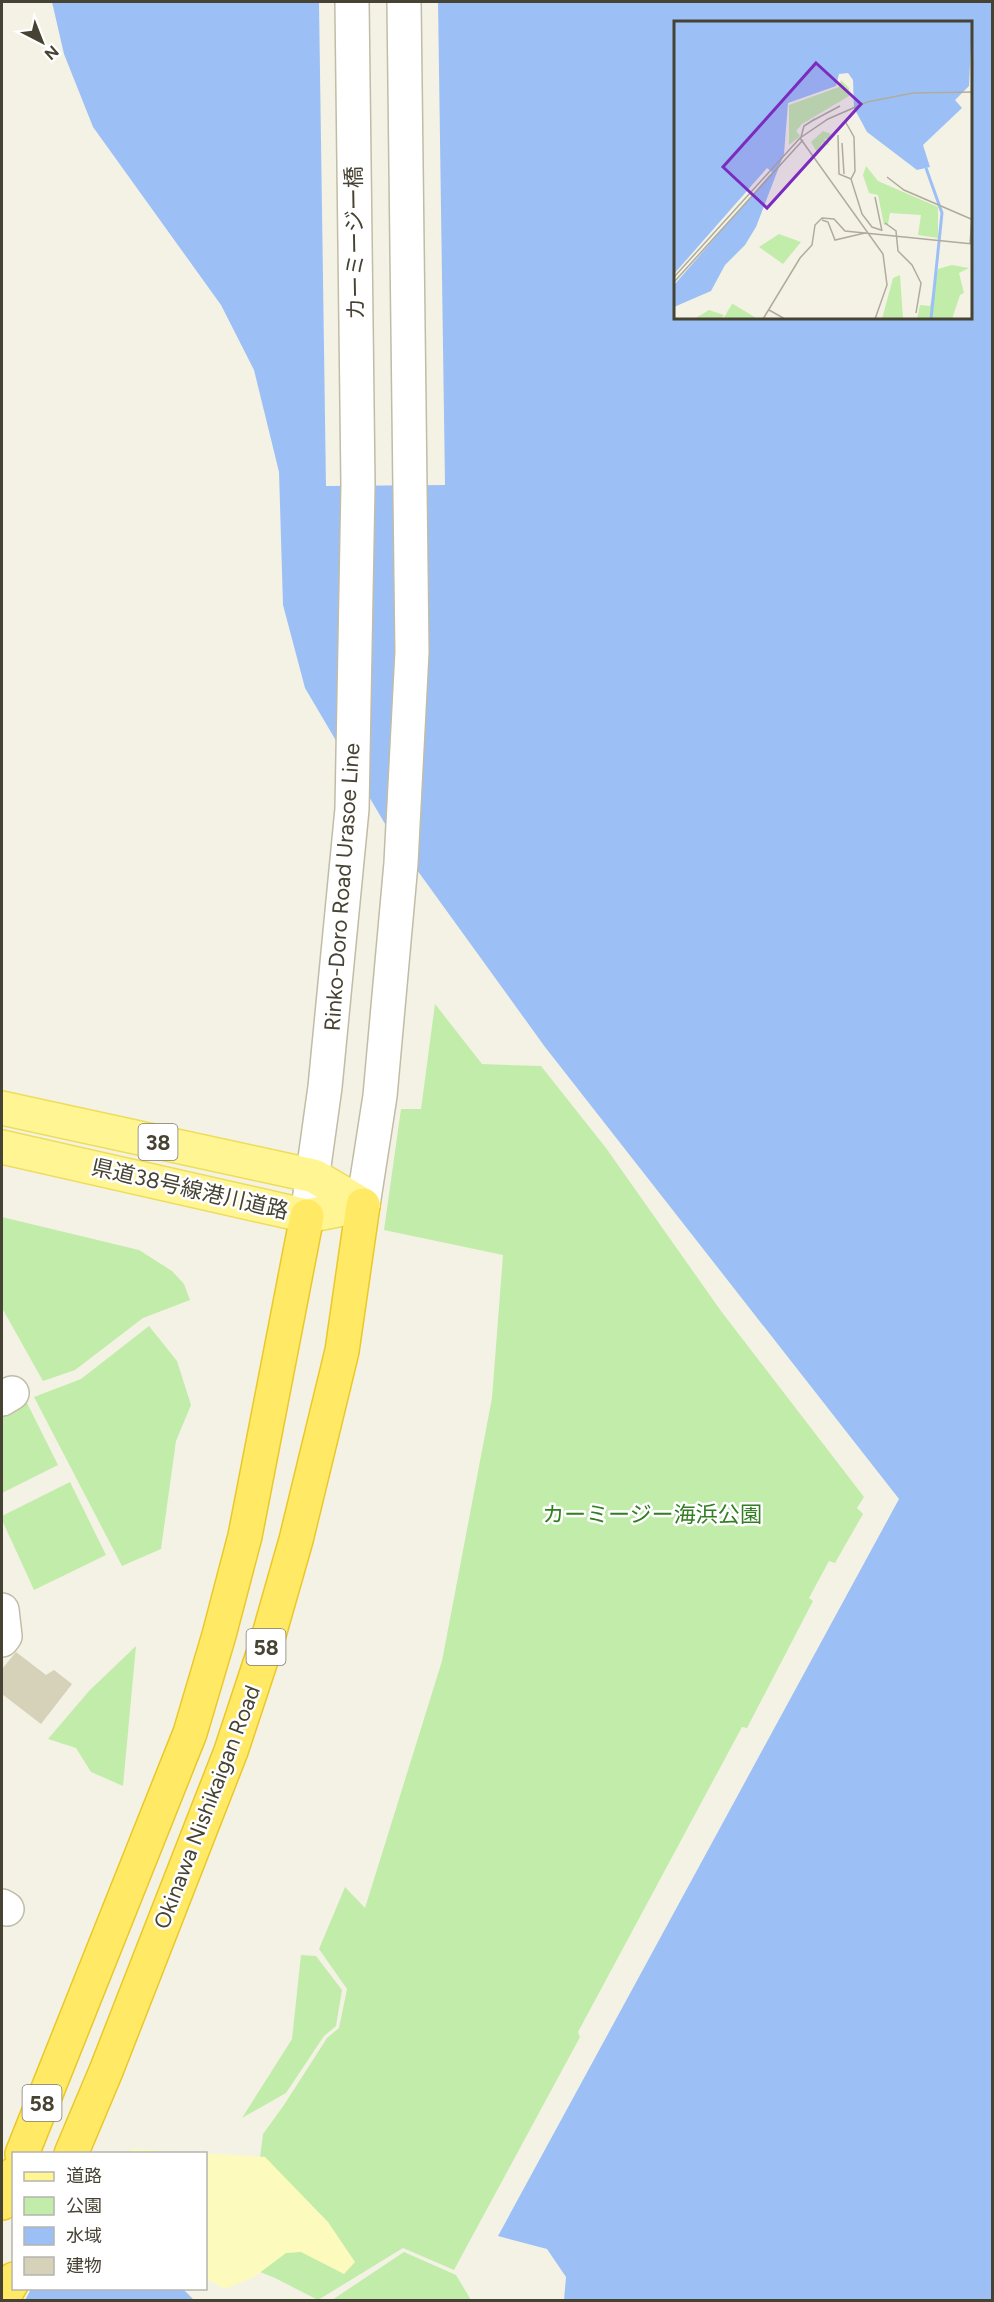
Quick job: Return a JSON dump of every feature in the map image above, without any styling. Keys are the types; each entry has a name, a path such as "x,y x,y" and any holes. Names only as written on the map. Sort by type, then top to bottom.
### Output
{"highway":[{"name":"Okinawa Nishikaigan Road","path":"72,2152 106,2071 231,1751 266,1645 296,1540 342,1352 363,1205"},
{"name":"Okinawa Nishikaigan Road","path":"23,2152 190,1733 245,1536 307,1216"},
{"path":"2,2203 12,2179"},
{"path":"2,2301 12,2283"}],"main road":[{"name":"県道38号線港川道路","path":"2,1108 314,1176 363,1205"},
{"name":"県道38号線港川道路","path":"2,1147 307,1216 363,1205"}],"street":[{"name":"カーミージー橋","path":"352,2 358,485"},
{"path":"363,1205 380,1096 401,863 412,652 404,2"},
{"name":"Rinko-Doro Road Urasoe Line","path":"307,1216 325,1088 352,809 358,485"},
{"path":"2,1610 5,1636 2,1640"}],"green space":[{"name":"カーミージー海浜公園","path":"435,1004 482,1064 541,1066 606,1148 721,1311 864,1497 857,1508 863,1514 835,1563 829,1561 809,1598 813,1601 747,1728 742,1727 578,2032 580,2037 454,2270 403,2248 318,2300 275,2278 238,2263 253,2214 263,2134 327,2038 339,2028 347,1989 319,1949 345,1887 365,1908 442,1661 492,1398 503,1255 384,1230 401,1109 421,1109"},
{"path":"2,1217 139,1250 172,1271 184,1284 190,1300 143,1318 75,1370 43,1381 2,1308"},
{"path":"149,1326 177,1361 191,1405 176,1441 161,1549 122,1566 34,1397 81,1379"},
{"path":"26,1401 58,1465 2,1493 2,1416"},
{"path":"70,1482 106,1555 34,1590 2,1516"},
{"path":"136,1646 123,1786 91,1772 76,1748 48,1739 89,1691"},
{"path":"301,1955 316,1956 342,1990 336,2026 324,2036 286,2093 242,2118 292,2039"},
{"path":"404,2252 456,2275 471,2300 332,2300"}],"sand":[{"path":"131,2149 181,2152 130,2152"},
{"path":"207,2154 265,2157 328,2222 355,2262 344,2274 301,2252 286,2253 254,2277 225,2289 207,2280"}],"water":[{"path":"52,2 992,2 992,2300 564,2300 566,2277 547,2249 498,2236 899,1499 545,1047 391,834 305,688 283,605 279,472 254,370 221,305 93,127 64,54"},
{"path":"2,2161 12,2290 184,2290 194,2300 2,2300"}],"pier":[{"path":"319,2 438,2 445,485 326,486"},
{"path":"2,2158 12,2163 12,2290 30,2290 25,2300 2,2300"}],"building":[{"path":"16,1652 46,1675 54,1670 72,1684 41,1724 2,1694 2,1669"}]}
